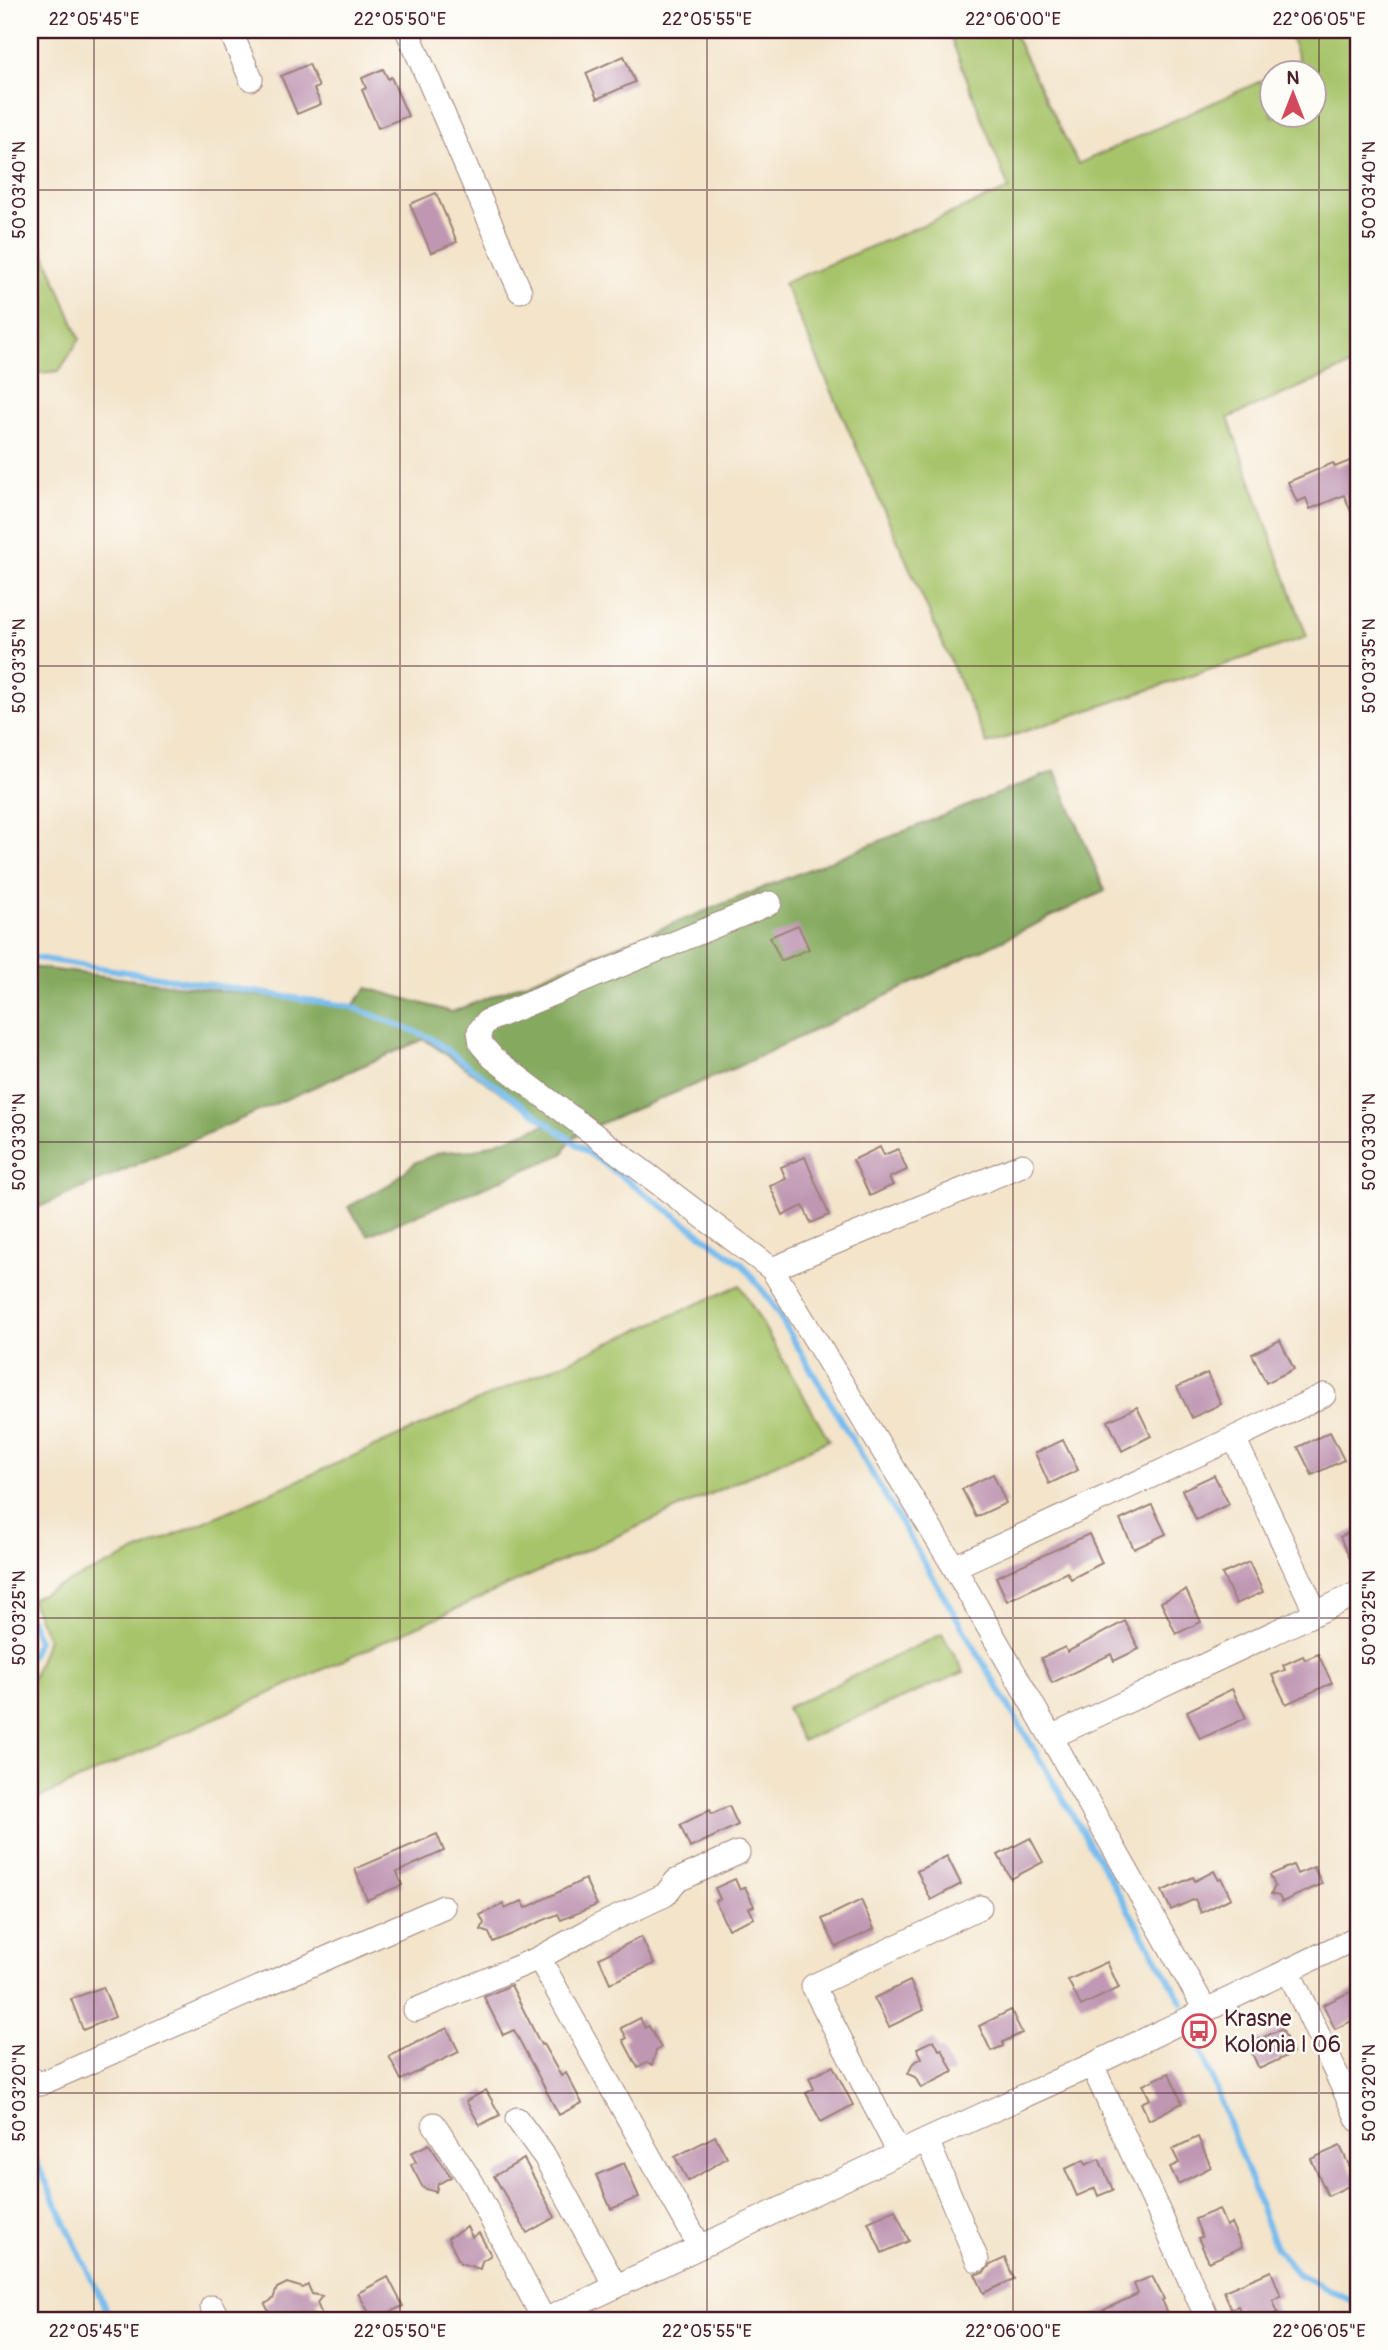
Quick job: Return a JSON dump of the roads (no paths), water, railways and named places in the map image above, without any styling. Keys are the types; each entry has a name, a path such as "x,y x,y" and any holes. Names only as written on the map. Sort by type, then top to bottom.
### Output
{"street":[{"path":"230,30 251,79"},
{"path":"407,30 520,292"},
{"path":"770,903 486,1021 479,1031 481,1044 493,1058 772,1269 954,1567 1205,2009"},
{"path":"772,1269 1022,1165"},
{"path":"954,1567 1324,1395"},
{"path":"1234,1438 1316,1613"},
{"path":"1051,1737 1358,1593"},
{"path":"415,2010 539,1958 664,1895 676,1881 738,1853"},
{"path":"30,2078 40,2084 443,1907"},
{"path":"899,2153 813,1986 980,1907"},
{"path":"550,2318 1092,2065 1358,1937"},
{"path":"539,1958 700,2248"},
{"path":"1288,1970 1358,2120"},
{"path":"1092,2065 1208,2320"},
{"path":"517,2119 545,2157 616,2287"},
{"path":"434,2124 473,2185 550,2318"},
{"path":"927,2140 977,2260"},
{"path":"484,2175 539,2279 550,2318"}],"waterway":[{"path":"30,957 352,1007 429,1037 742,1264 770,1300 1183,2003"},
{"path":"30,1619 38,1640 30,1657"},
{"path":"1195,2034 1276,2248 1298,2274 1358,2304"},
{"path":"30,2148 111,2320"}],"place":[{"name":"Krasne Kolonia I 06","path":"1199,2031"}]}
